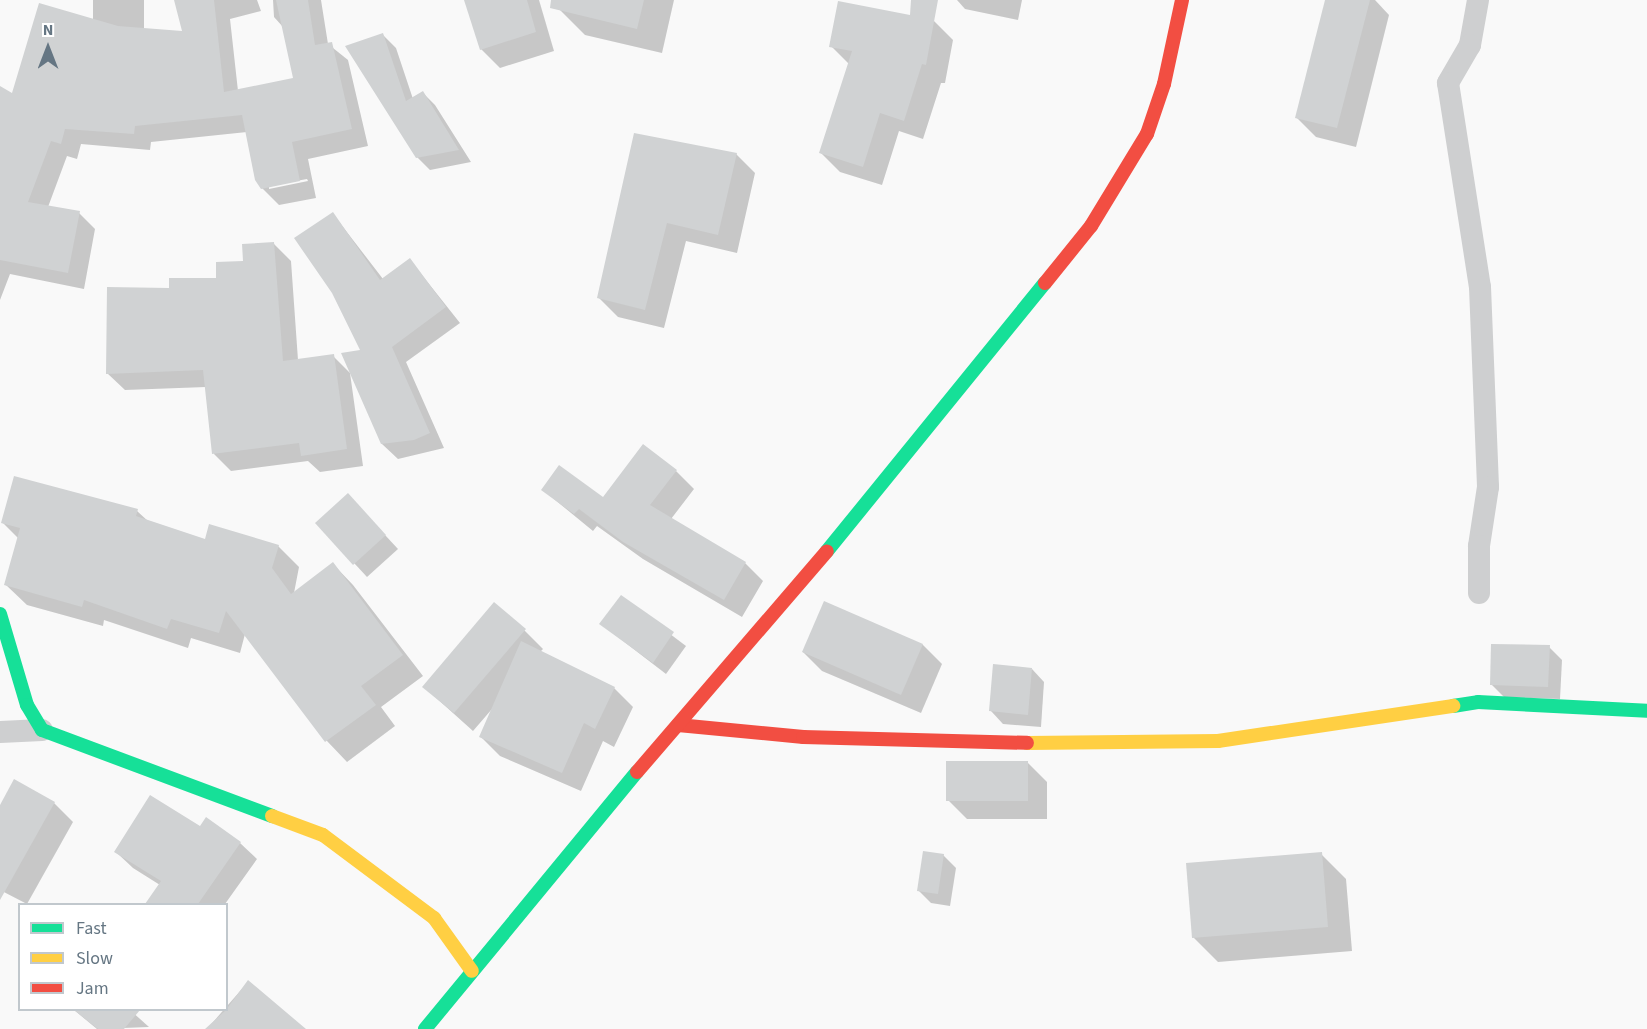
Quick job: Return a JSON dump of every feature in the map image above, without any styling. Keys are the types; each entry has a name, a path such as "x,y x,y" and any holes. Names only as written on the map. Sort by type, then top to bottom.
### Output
{"street":[{"path":"425,1029 678,725 861,511 1091,226 1147,134 1164,84 1182,0"},
{"path":"1478,0 1470,45 1448,83 1480,287 1488,487 1479,546 1479,593"},
{"path":"0,614 27,705 42,730"},
{"path":"678,725 803,737 1060,744 1218,741 1478,702 1647,711"},
{"path":"0,732 42,730 323,835 434,918 472,971"}],"building":[{"path":"174,0 214,0 224,92 293,78 276,0 308,0 315,45 332,42 352,129 292,142 300,181 261,189 255,180 242,115 135,126 134,134 65,129 61,144 51,141 28,202 80,211 68,273 0,260 0,86 12,93 39,3 118,26 182,31"},
{"path":"464,0 527,0 536,32 480,50"},
{"path":"551,0 644,0 637,29 550,8"},
{"path":"911,0 938,0 926,65 922,64 904,121 880,113 863,167 819,153 852,51 829,47 838,1 910,15"},
{"path":"1325,0 1370,0 1337,128 1295,118"},
{"path":"383,33 406,101 423,91 459,150 416,158 345,46"},
{"path":"634,133 737,153 718,235 667,223 645,310 597,298"},
{"path":"333,212 380,280 410,258 446,307 392,347 430,433 414,440 381,444 341,353 360,350 332,293 294,238"},
{"path":"274,242 283,361 334,354 347,449 301,456 299,443 212,454 203,370 106,374 107,287 169,288 169,278 216,278 216,262 243,261 242,244"},
{"path":"643,444 677,470 650,505 746,562 724,600 623,542 579,509 574,514 541,490 559,465 603,497"},
{"path":"14,476 138,509 136,516 205,539 209,524 279,545 272,568 291,594 333,562 403,655 361,686 376,705 325,742 226,611 219,633 171,619 167,629 84,600 82,607 4,585 20,528 1,523"},
{"path":"348,493 386,535 353,565 315,523"},
{"path":"621,595 674,632 653,663 599,624"},
{"path":"824,601 923,644 901,695 802,652"},
{"path":"494,602 526,629 454,713 422,687"},
{"path":"521,641 615,687 595,729 584,723 562,773 479,737"},
{"path":"1491,644 1550,645 1548,687 1490,685"},
{"path":"993,664 1032,668 1028,715 989,711"},
{"path":"946,761 1028,761 1028,801 946,801"},
{"path":"14,779 55,802 0,900 0,805"},
{"path":"150,795 200,826 206,817 241,842 199,903 146,903 161,881 114,852"},
{"path":"923,851 944,854 938,894 917,891"},
{"path":"1322,852 1328,927 1192,938 1186,863"},
{"path":"248,980 306,1029 205,1029 225,1011 228,1011 228,1007"},
{"path":"75,1011 139,1011 124,1029 98,1029"}],"traffic: fast":[{"path":"827,551 1045,283"},
{"path":"0,614 27,705 42,730 272,816"},
{"path":"1453,706 1478,702 1647,711"},
{"path":"425,1029 637,772"}],"traffic: slow":[{"path":"1027,743 1218,741 1453,706"},
{"path":"272,816 323,835 434,918 472,971"}],"traffic: jam":[{"path":"1045,283 1091,226 1147,134 1164,84 1182,0"},
{"path":"637,772 827,551"},
{"path":"678,725 803,737 1027,743"}]}
